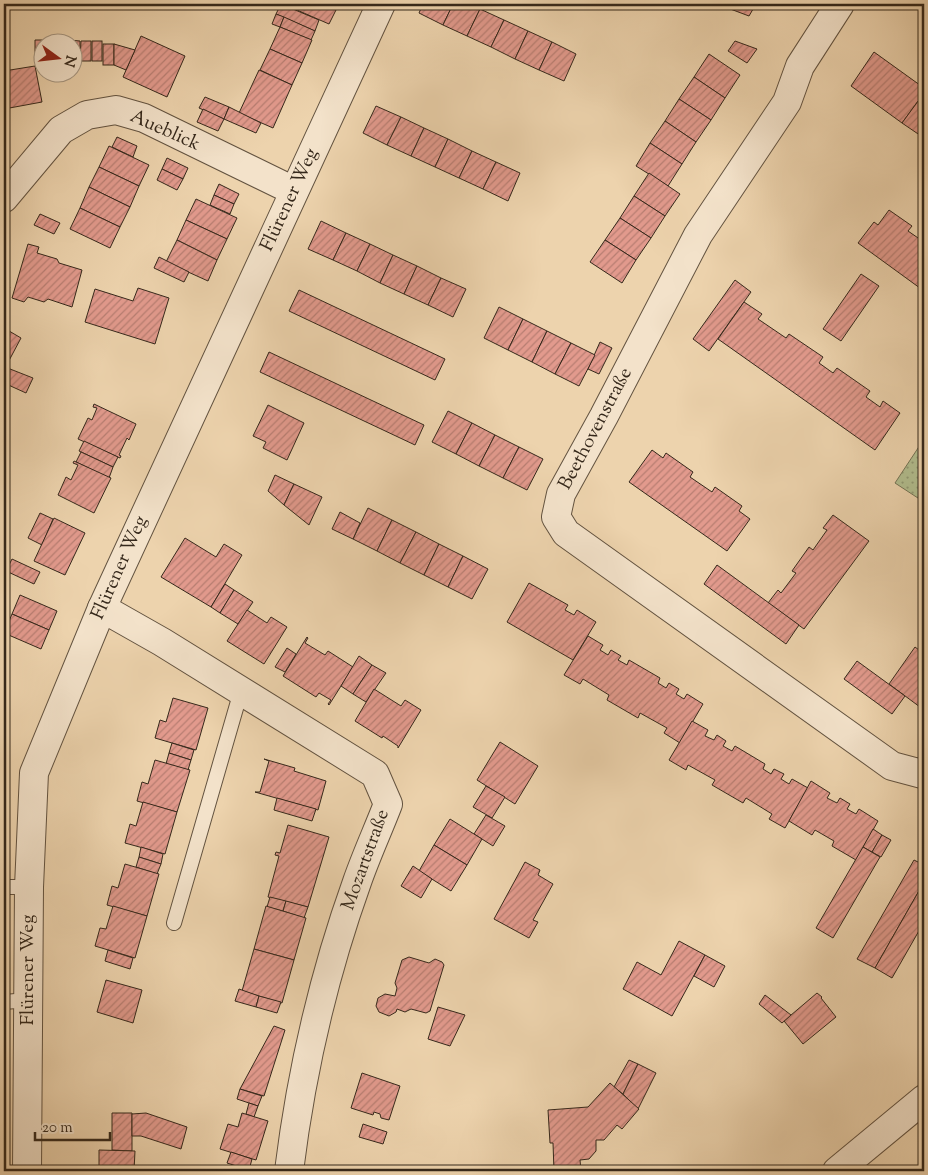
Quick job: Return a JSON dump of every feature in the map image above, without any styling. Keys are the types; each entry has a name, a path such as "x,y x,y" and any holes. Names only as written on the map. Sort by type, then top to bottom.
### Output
{"street":[{"name":"Flürener Weg","path":"27,1171 16,1001 16,887 34,773 102,608 381,4"},
{"name":"Beethovenstraße","path":"840,4 800,66 786,102 698,235 604,416 561,494 556,517 566,533 892,766 922,774 924,772"},
{"name":"Aueblick","path":"4,198 61,130 87,115 116,110 144,118 294,191"},
{"name":"Mozartstraße","path":"102,608 162,642 375,774 388,804 357,882 321,999 294,1128 289,1171"},
{"path":"837,1171 924,1098"}],"lane":[{"path":"174,923 241,691"}],"green space":[{"path":"924,439 924,502 895,483"}],"building":[{"path":"281,4 319,20 315,31 276,14"},
{"path":"300,4 339,4 329,24 297,10"},
{"path":"423,4 453,4 443,25 419,13"},
{"path":"453,4 469,4 480,9 467,36 443,25"},
{"path":"717,4 756,4 749,16"},
{"path":"480,9 504,20 491,47 467,36"},
{"path":"276,14 284,17 280,27 272,24"},
{"path":"284,17 315,31 311,40 280,27"},
{"path":"504,20 528,31 515,59 491,47"},
{"path":"280,27 312,40 302,63 270,49"},
{"path":"528,31 552,42 539,70 515,59"},
{"path":"141,36 185,56 167,97 123,77"},
{"path":"82,41 91,41 91,61 82,61"},
{"path":"92,41 102,41 102,61 92,61"},
{"path":"735,41 757,49 747,63 728,51"},
{"path":"552,42 576,54 564,81 539,70"},
{"path":"103,44 114,44 114,65 103,65"},
{"path":"114,44 135,50 126,70 114,65"},
{"path":"270,49 302,63 292,85 260,70"},
{"path":"874,52 924,88 924,93 902,123 851,86"},
{"path":"709,54 740,75 725,98 694,77"},
{"path":"32,66 32,82 38,82 42,102 4,109 4,71"},
{"path":"259,70 292,85 273,128 239,113"},
{"path":"694,77 725,98 711,120 679,99"},
{"path":"924,93 924,138 902,123"},
{"path":"205,97 229,107 224,119 199,108"},
{"path":"679,99 711,120 696,142 665,121"},
{"path":"376,106 401,117 387,145 363,133"},
{"path":"229,107 261,123 256,133 224,119"},
{"path":"203,109 224,119 218,131 197,122"},
{"path":"401,117 424,128 411,156 387,145"},
{"path":"665,121 696,142 682,164 650,143"},
{"path":"424,128 448,139 435,167 411,156"},
{"path":"117,137 137,146 133,157 112,147"},
{"path":"448,139 472,151 459,178 435,167"},
{"path":"650,143 682,164 668,186 636,166"},
{"path":"109,146 149,165 139,186 99,167"},
{"path":"472,151 496,162 483,189 459,178"},
{"path":"167,158 188,168 183,179 162,169"},
{"path":"496,162 520,173 508,201 483,189"},
{"path":"99,167 139,186 130,207 89,187"},
{"path":"162,169 183,179 177,190 157,180"},
{"path":"649,173 680,194 665,216 634,196"},
{"path":"219,184 239,194 234,204 214,195"},
{"path":"89,187 130,207 120,227 80,208"},
{"path":"214,195 234,204 230,214 210,205"},
{"path":"634,196 665,216 651,238 620,218"},
{"path":"196,199 237,218 227,239 186,220"},
{"path":"80,208 120,227 110,248 70,229"},
{"path":"889,210 912,226 908,231 921,240 924,235 924,291 858,243 874,222 878,225"},
{"path":"40,214 60,223 54,234 34,225"},
{"path":"620,218 651,238 636,260 605,240"},
{"path":"186,220 227,239 217,260 177,240"},
{"path":"321,221 346,233 333,260 308,249"},
{"path":"346,233 370,244 357,271 333,260"},
{"path":"177,240 217,260 208,281 166,262"},
{"path":"605,240 636,260 622,283 590,262"},
{"path":"28,244 39,247 37,253 57,259 59,263 82,270 72,307 48,299 44,302 28,297 24,302 12,298"},
{"path":"370,244 393,255 380,283 357,271"},
{"path":"393,255 417,266 404,294 380,283"},
{"path":"159,257 189,272 184,282 154,268"},
{"path":"417,266 441,278 428,305 404,294"},
{"path":"861,274 879,286 841,341 823,329"},
{"path":"441,278 466,289 453,317 428,305"},
{"path":"735,280 751,292 709,351 693,339"},
{"path":"4,283 10,287 5,294 4,292"},
{"path":"138,288 169,298 155,344 85,322 95,289 133,301"},
{"path":"299,290 445,359 435,380 289,311"},
{"path":"744,302 762,314 758,319 786,338 789,334 823,357 819,363 833,373 837,368 870,391 866,397 880,407 883,401 900,413 875,450 718,339"},
{"path":"499,307 523,319 508,350 484,338"},
{"path":"523,319 547,331 532,362 508,350"},
{"path":"4,328 21,338 4,370"},
{"path":"547,331 571,343 555,374 532,362"},
{"path":"600,342 612,348 599,374 588,369"},
{"path":"571,343 595,355 579,386 555,374"},
{"path":"269,352 424,425 415,445 260,372"},
{"path":"5,367 33,378 26,393 4,383"},
{"path":"94,404 136,424 129,440 127,438 119,455 121,456 120,458 78,439 88,418 92,420 97,408 93,407"},
{"path":"268,405 304,423 287,460 263,448 266,442 253,436"},
{"path":"448,411 472,423 456,454 432,442"},
{"path":"472,423 495,435 479,466 456,454"},
{"path":"495,435 519,447 503,478 479,466"},
{"path":"84,441 118,457 113,467 79,451"},
{"path":"519,447 543,459 527,490 503,478"},
{"path":"652,450 663,458 666,453 693,472 690,477 712,492 715,487 742,506 739,511 750,519 727,551 629,482"},
{"path":"81,452 113,467 109,478 76,462"},
{"path":"74,461 111,478 94,513 58,495 66,477 71,480 78,465 73,463"},
{"path":"275,475 294,484 284,505 268,491"},
{"path":"294,484 322,497 309,525 284,505"},
{"path":"368,508 392,520 377,551 353,539"},
{"path":"340,512 360,523 353,539 332,529"},
{"path":"40,513 53,519 42,545 28,538"},
{"path":"833,515 869,541 804,629 768,603 778,590 781,593 796,573 792,571 809,547 813,550 827,530 823,528"},
{"path":"54,518 85,533 65,575 34,561"},
{"path":"392,520 416,532 400,563 377,551"},
{"path":"416,532 439,544 424,575 400,563"},
{"path":"185,538 216,557 224,544 242,555 211,607 161,577"},
{"path":"439,544 463,556 448,587 424,575"},
{"path":"463,556 488,569 472,599 448,587"},
{"path":"12,559 40,572 34,584 6,571"},
{"path":"717,565 799,625 786,644 704,584"},
{"path":"529,583 568,605 565,610 574,615 577,610 596,622 573,660 507,622"},
{"path":"225,584 234,590 220,613 211,607"},
{"path":"234,590 253,602 238,624 220,613"},
{"path":"20,595 57,611 49,630 12,614"},
{"path":"247,610 267,623 271,617 287,627 264,664 227,641"},
{"path":"12,614 49,630 41,649 4,633"},
{"path":"588,636 603,645 600,650 608,655 611,650 621,656 618,660 627,665 629,660 660,678 658,683 666,688 669,683 679,689 676,694 684,699 687,694 703,704 680,743 664,733 667,728 640,713 638,718 607,700 609,695 583,679 580,684 564,675"},
{"path":"307,637 305,643 325,655 328,651 353,667 329,705 331,700 319,693 316,697 283,676"},
{"path":"924,643 924,710 889,684 915,647 919,650"},
{"path":"287,648 296,654 285,672 275,667"},
{"path":"359,656 372,665 353,694 341,686"},
{"path":"857,661 905,696 892,714 844,679"},
{"path":"372,665 386,673 366,702 353,694"},
{"path":"374,689 401,706 405,700 421,710 398,748 398,746 383,736 382,738 355,721"},
{"path":"173,698 208,708 196,750 155,738 160,720 166,722"},
{"path":"692,721 708,730 705,736 714,740 717,735 726,741 723,746 732,751 735,746 765,764 763,769 771,774 774,769 784,774 781,779 789,784 792,779 808,788 785,828 769,819 772,814 746,798 743,803 712,785 715,780 688,765 686,770 669,760"},
{"path":"500,742 538,766 515,804 477,780"},
{"path":"172,743 194,750 191,760 169,753"},
{"path":"169,753 191,760 188,770 166,764"},
{"path":"264,759 295,768 294,771 326,781 318,810 255,792 260,792 269,761"},
{"path":"155,760 190,770 177,812 137,801 142,782 148,784"},
{"path":"811,781 830,793 827,798 837,803 840,798 850,804 847,809 856,814 859,809 878,821 856,860 832,846 834,841 815,830 812,835 789,821"},
{"path":"486,786 505,797 492,818 473,807"},
{"path":"277,798 316,809 312,821 274,810"},
{"path":"143,802 177,812 165,854 125,843 130,824 136,826"},
{"path":"486,815 505,826 493,846 474,834"},
{"path":"450,819 482,839 467,865 434,845"},
{"path":"288,825 329,837 308,907 268,897 279,856 275,855 276,852 280,853"},
{"path":"873,829 882,835 872,852 863,847"},
{"path":"882,835 891,840 881,857 872,852"},
{"path":"434,845 467,865 451,891 419,871"},
{"path":"141,847 163,854 161,864 139,857"},
{"path":"863,847 880,857 833,938 816,928"},
{"path":"139,857 161,864 157,874 136,867"},
{"path":"914,860 924,865 924,882 875,968 857,959"},
{"path":"525,862 540,870 538,875 553,884 533,920 538,922 529,938 494,919"},
{"path":"125,864 159,874 147,916 107,905 112,886 118,888"},
{"path":"413,866 432,879 421,898 401,886"},
{"path":"924,882 924,922 892,978 875,968"},
{"path":"270,897 286,901 283,911 267,907"},
{"path":"286,901 308,907 304,918 283,911"},
{"path":"113,906 147,916 135,958 95,946 100,928 106,929"},
{"path":"266,906 306,918 294,960 254,949"},
{"path":"679,941 705,955 672,1016 623,989 637,962 661,975"},
{"path":"254,949 294,960 282,1003 242,991"},
{"path":"108,950 133,958 130,969 105,961"},
{"path":"705,955 725,966 714,987 694,976"},
{"path":"409,957 429,963 435,959 444,965 430,1011 426,1013 411,1009 405,1012 397,1009 396,1012 389,1016 379,1012 376,1006 378,998 385,994 395,996 397,988 395,983 402,960"},
{"path":"106,980 142,990 133,1023 97,1012"},
{"path":"239,989 259,996 256,1007 235,1001"},
{"path":"817,993 836,1017 803,1044 784,1021"},
{"path":"765,995 791,1015 782,1023 759,1004"},
{"path":"259,996 281,1002 277,1013 256,1007"},
{"path":"438,1007 465,1015 450,1046 428,1039"},
{"path":"274,1026 285,1030 264,1096 240,1089"},
{"path":"629,1060 638,1064 623,1094 614,1087"},
{"path":"638,1064 656,1073 638,1109 623,1094"},
{"path":"362,1073 400,1086 389,1120 381,1118 380,1114 374,1112 373,1115 351,1108"},
{"path":"610,1083 639,1109 622,1129 617,1125 604,1140 596,1140 596,1151 589,1159 580,1160 581,1171 554,1171 553,1143 550,1143 548,1110 588,1107"},
{"path":"240,1089 262,1096 258,1106 237,1099"},
{"path":"249,1103 258,1106 254,1117 246,1114"},
{"path":"112,1113 132,1113 132,1151 112,1150"},
{"path":"146,1113 187,1127 181,1149 141,1136 132,1136 132,1114"},
{"path":"242,1113 268,1121 256,1160 220,1149 228,1124 238,1127"},
{"path":"363,1124 387,1132 383,1144 359,1137"},
{"path":"99,1150 135,1151 134,1171 99,1171"},
{"path":"231,1152 252,1159 249,1170 227,1163"},
{"path":"236,1166 249,1170 254,1171 234,1171"}]}
